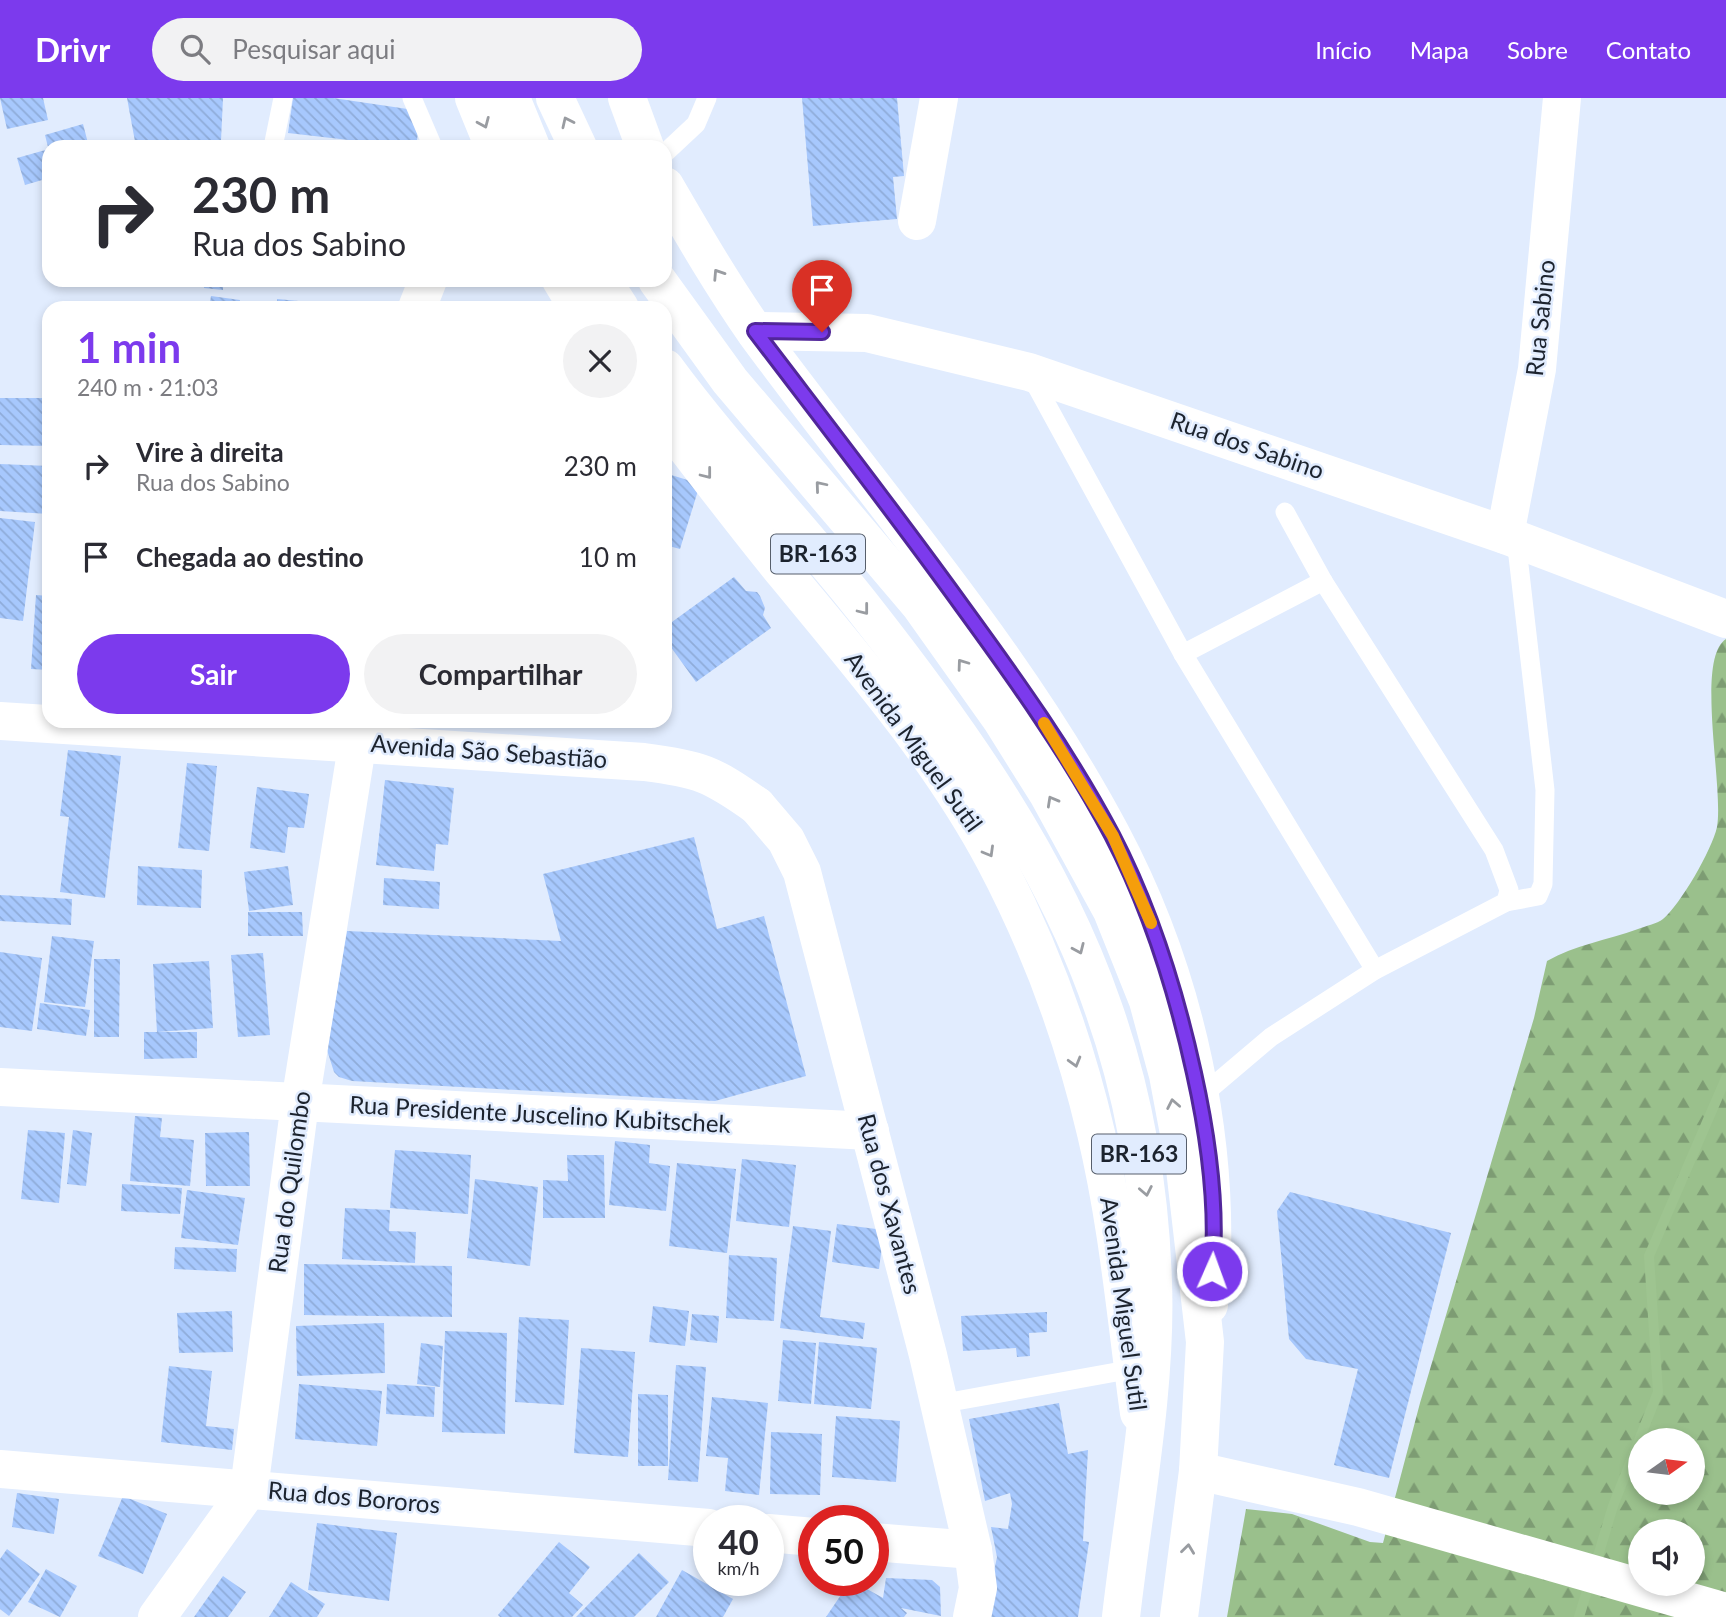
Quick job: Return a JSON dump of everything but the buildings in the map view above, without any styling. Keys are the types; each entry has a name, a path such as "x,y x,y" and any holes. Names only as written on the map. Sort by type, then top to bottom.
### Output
{"main road":[{"path":"474,98 491,140"},
{"path":"511,98 528,140"},
{"path":"555,98 575,140"},
{"path":"626,98 642,140"},
{"path":"917,221 939,98"},
{"name":"Rua Sabino","path":"1510,537 1537,369 1562,98"},
{"path":"672,197 755,331 923,552 1024,691 1113,836 1148,915 1172,983 1199,1098 1208,1150 1214,1247 1205,1342"},
{"name":"BR-163","path":"662,287 730,381 920,605 1002,719 1112,911 1148,1001 1168,1075 1184,1160 1205,1342 1198,1471 1180,1617"},
{"name":"Rua dos Sabino","path":"755,331 867,333 1029,372 1510,537 1726,618"},
{"name":"Avenida Miguel Sutil","path":"672,376 861,604 965,744 1050,887 1104,1008 1128,1098 1149,1208 1153,1286 1142,1436 1121,1617"},
{"name":"Avenida Miguel Sutil","path":"672,429 910,730 950,786 993,858 1028,930 1061,1015 1096,1132 1118,1248 1142,1436"},
{"name":"Avenida São Sebastião","path":"0,721 42,722"},
{"name":"Avenida São Sebastião","path":"229,728 360,732 684,767 717,777 757,806"},
{"name":"Rua do Quilombo","path":"157,1617 249,1489 300,1103 360,732"},
{"name":"Rua dos Xavantes","path":"757,806 786,839 802,872 939,1404 973,1550 978,1588 972,1617"},
{"name":"Rua Presidente Juscelino Kubitschek","path":"0,1087 870,1131"},
{"name":"Rua dos Bororos","path":"0,1469 693,1527"},
{"path":"1198,1471 1358,1507 1726,1612"},
{"path":"889,1543 973,1550"}],"lane":[{"path":"274,140 283,98"},
{"path":"412,98 430,140"},
{"path":"672,146 696,124 707,98"},
{"path":"1029,372 1183,654 1375,970"},
{"path":"1285,512 1323,581 1494,850 1509,890 1506,902"},
{"path":"1199,1098 1270,1037 1375,970 1506,902 1538,895 1543,884 1545,790 1510,537"},
{"path":"1183,654 1323,581"},
{"path":"939,1404 1133,1369"}],"green space":[{"path":"1726,639 1726,1617 1227,1617 1246,1509 1292,1514 1370,1542 1383,1543 1420,1403 1534,1018 1547,961 1663,919 1686,890 1714,837 1718,809 1712,726 1713,671 1717,651"}],"waterway":[{"path":"1595,1566 1613,1506 1658,1392 1649,1256 1726,1078"},
{"path":"1579,1617 1590,1581"}],"slow traffic":[{"path":"1044,723 1113,836 1151,923"}],"route":[{"path":"822,332 755,331 907,530 1024,691 1113,836 1148,915 1172,983 1199,1098 1208,1150 1214,1247 1212,1271"}]}
